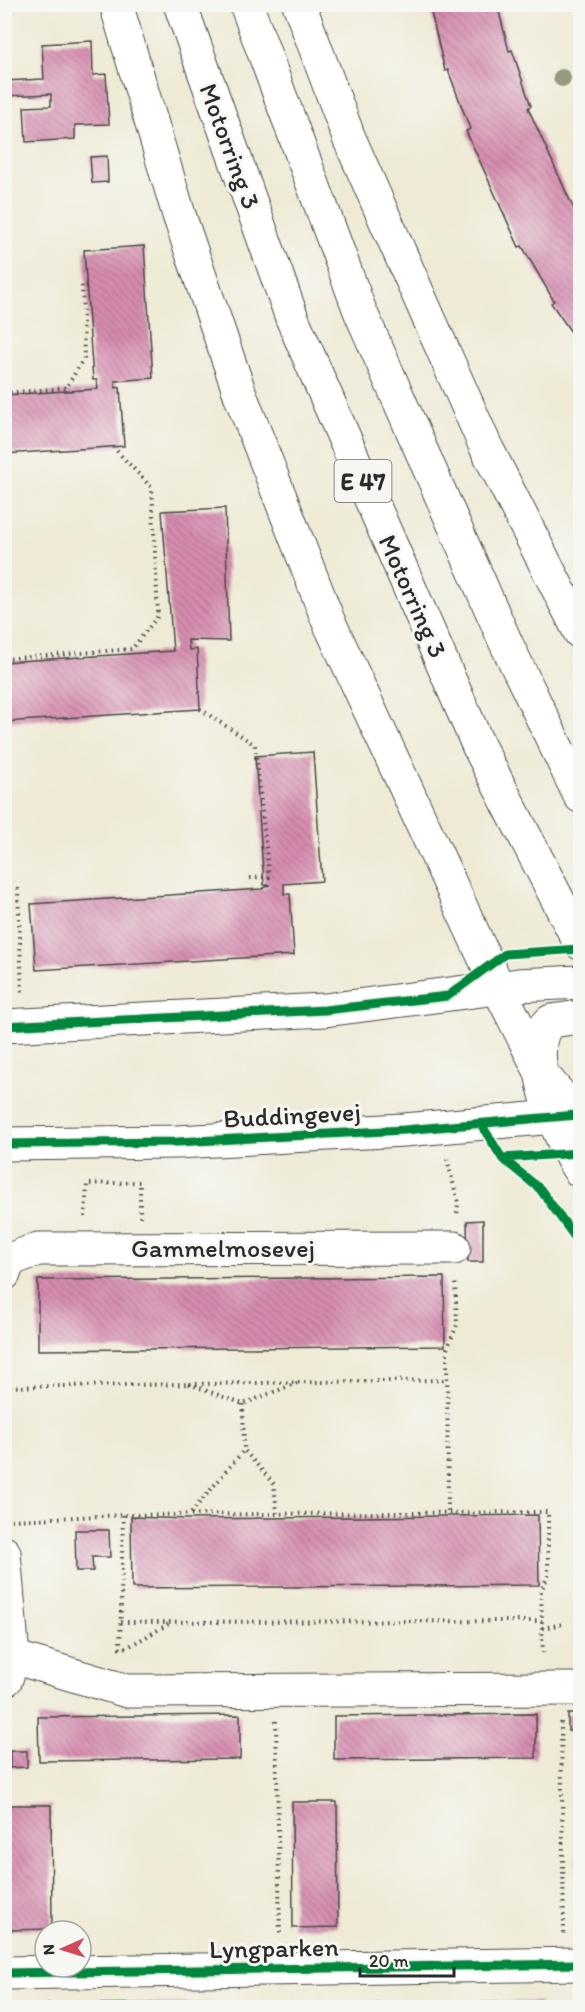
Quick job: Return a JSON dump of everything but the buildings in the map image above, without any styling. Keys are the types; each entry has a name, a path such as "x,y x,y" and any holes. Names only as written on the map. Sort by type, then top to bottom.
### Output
{"main road":[{"path":"116,4 179,215 241,397 328,620 508,986 542,1074 572,1115 569,1155 580,1171"},
{"name":"Motorring 3","path":"180,4 297,329 478,745 580,943"},
{"name":"E 47","path":"246,4 360,311 506,643 580,796"},
{"path":"299,4 349,138 485,445 580,632"},
{"path":"14,1025 326,1010 508,986 580,982"},
{"path":"542,1074 541,1035 550,1021 580,1017"},
{"name":"Buddingevej","path":"4,1144 177,1142 404,1130 572,1115"},
{"name":"Gammelmosevej","path":"4,1274 9,1260 38,1249 84,1247 454,1248"},
{"path":"4,1553 9,1668 126,1691 569,1689"},
{"name":"Lyngparken","path":"4,1973 572,1964"}],"path":[{"path":"4,393 66,388 84,358 82,282"},
{"path":"4,659 132,649 158,616 152,488 113,447"},
{"path":"200,709 255,745 268,877 250,878"},
{"path":"14,1025 18,888"},
{"path":"447,1161 458,1202 454,1248 457,1326 447,1349 448,1511"},
{"path":"84,1247 87,1184 140,1182 139,1248"},
{"path":"4,1387 447,1380"},
{"path":"186,1383 243,1404 299,1382"},
{"path":"243,1404 244,1449 274,1484 278,1513"},
{"path":"190,1514 244,1449"},
{"path":"4,1520 190,1514 548,1512 548,1576 541,1591 544,1669 569,1689 561,1707 572,1964"},
{"path":"123,1515 120,1648 128,1647 172,1622"},
{"path":"121,1622 542,1621"},
{"path":"542,1628 564,1624"},
{"path":"276,1690 280,1969"}],"cycle path":[{"path":"4,1026 325,1010 448,996 505,954 580,949"},
{"path":"4,1144 177,1142 404,1130 577,1115"},
{"path":"481,1124 502,1158 540,1189 580,1244"},
{"path":"502,1158 580,1153"},
{"path":"4,1973 580,1964"}]}
